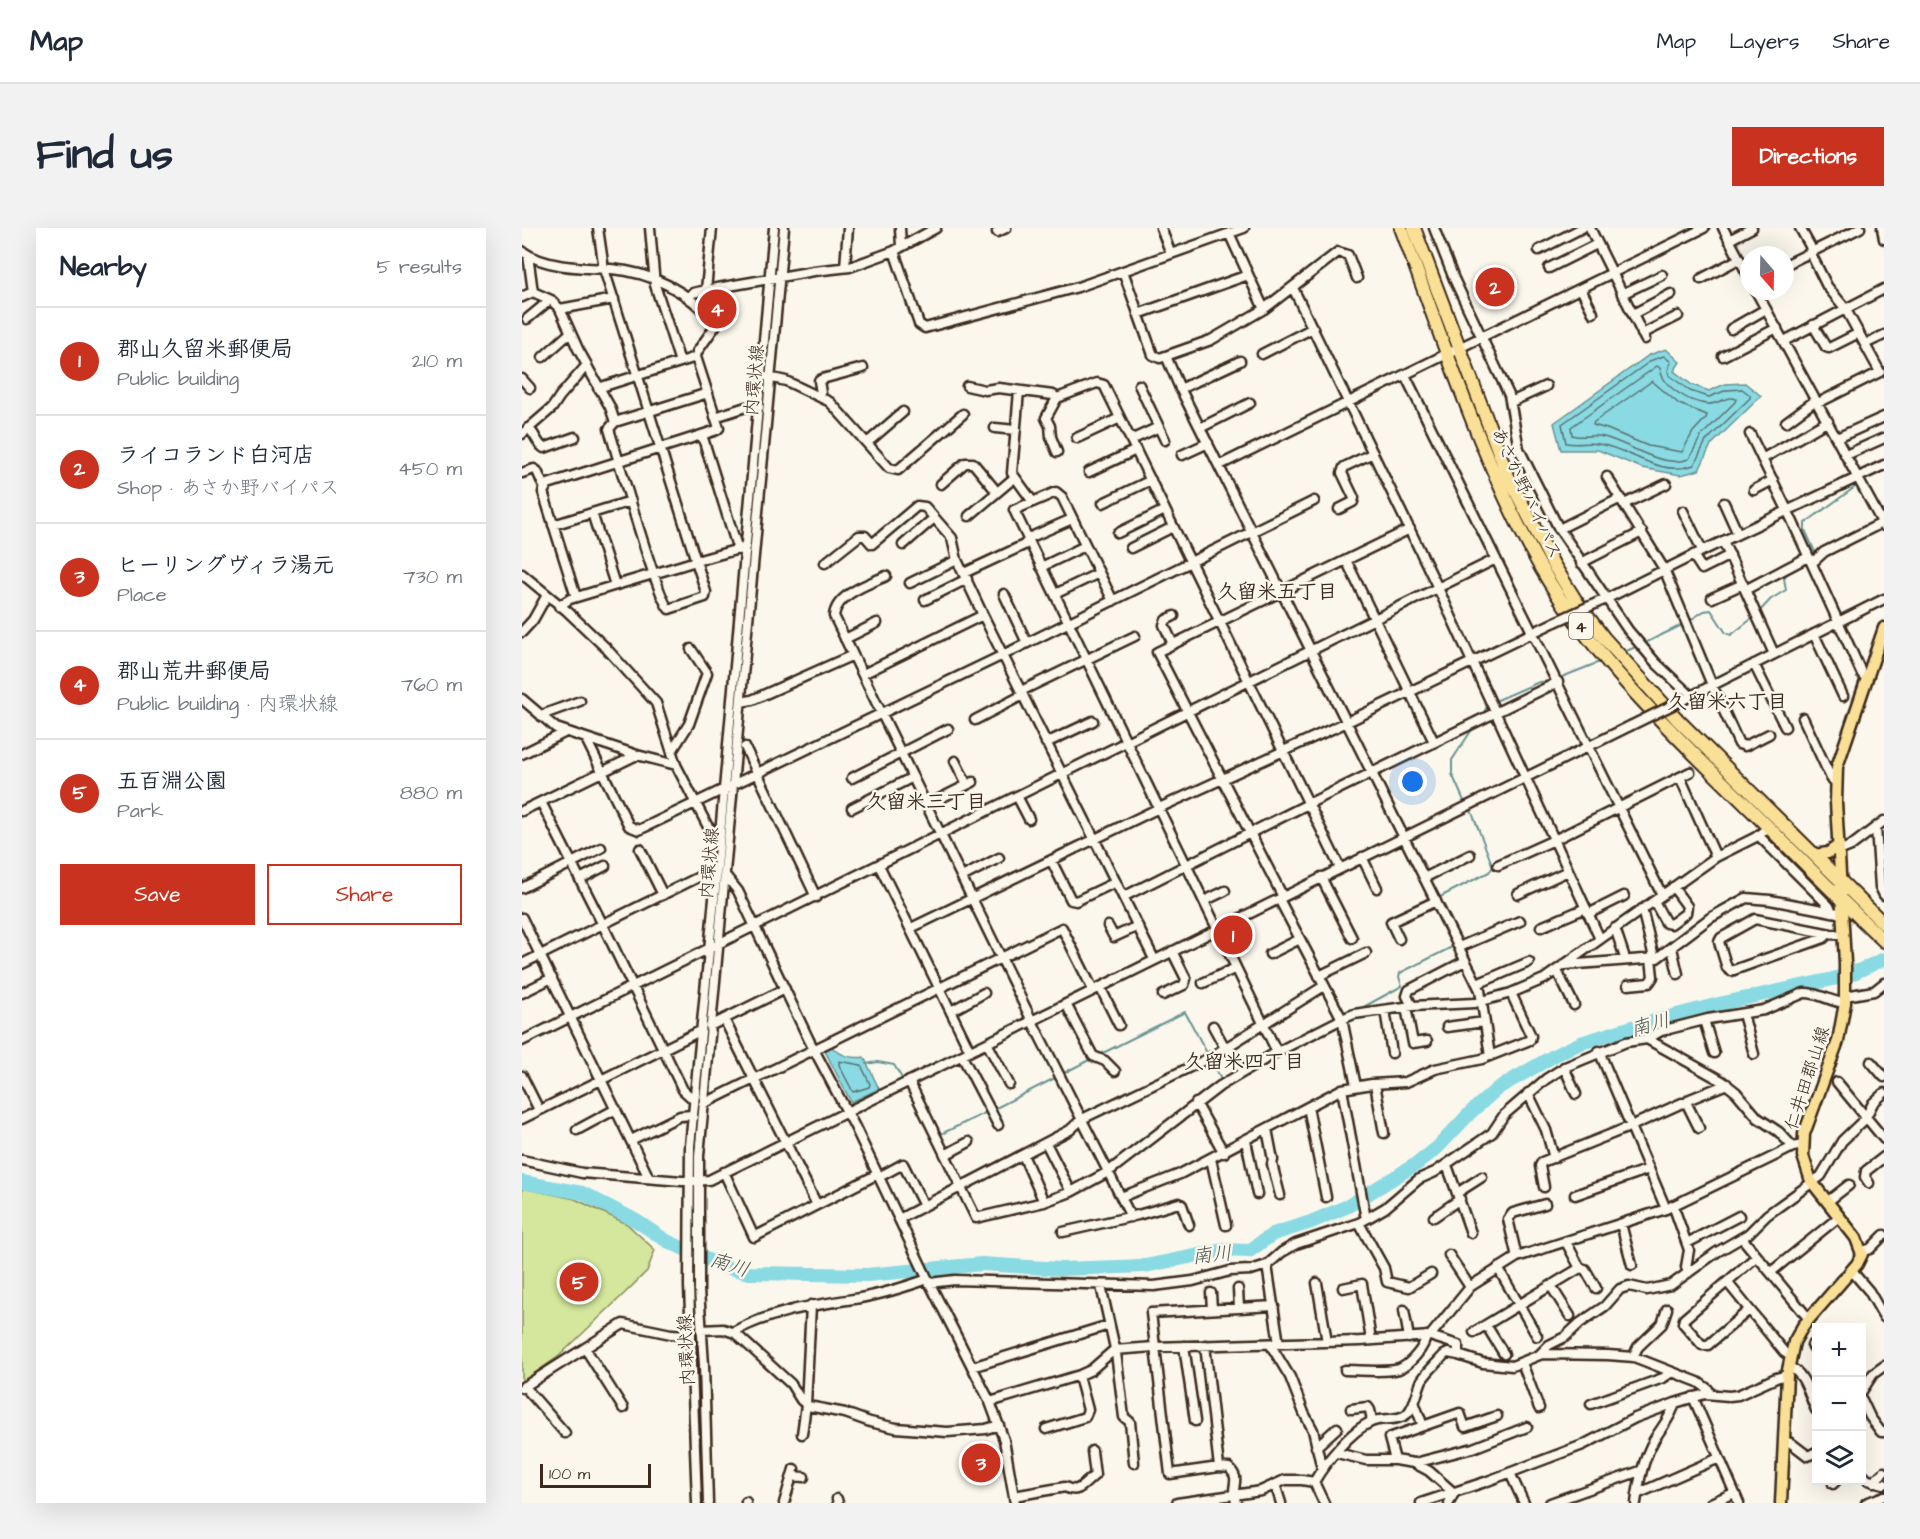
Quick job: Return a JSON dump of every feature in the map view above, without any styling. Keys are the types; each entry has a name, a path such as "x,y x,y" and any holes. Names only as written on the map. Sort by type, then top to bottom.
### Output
{"highway":[{"name":"あさか野バイパス","path":"1401,228 1514,486 1552,564 1576,601 1604,638 1678,720 1884,924"},
{"name":"あさか野バイパス","path":"1413,228 1497,480 1542,569 1566,606 1594,644 1666,726 1764,831 1839,909 1884,941"}],"main road":[{"name":"仁井田郡山線","path":"1862,1251 1856,1238 1812,1182 1798,1146 1838,1041 1845,996 1844,934 1839,909 1841,883 1835,782 1837,767 1866,678 1880,651 1884,628"},
{"path":"1814,855 1828,853 1839,848"},
{"path":"1781,1503 1788,1366 1794,1342 1809,1319 1860,1259 1862,1251"}],"street":[{"path":"598,228 604,269 614,299 638,375 649,411 696,561 706,592 705,597 669,609 664,606 609,429 615,422 649,411 708,393"},
{"path":"650,228 655,285 680,362"},
{"path":"706,290 712,228"},
{"name":"内環状線","path":"708,1503 692,1115 724,790 742,548 759,407 774,228"},
{"name":"内環状線","path":"697,1503 688,1225 703,1104 784,228"},
{"path":"845,267 848,228"},
{"path":"900,228 897,249 920,324 925,328 1078,287 1244,228"},
{"path":"688,297 693,293 706,290 845,267 868,261 897,249 936,228"},
{"path":"997,232 1006,228"},
{"path":"1161,228 1171,254"},
{"path":"1211,228 1215,238"},
{"path":"1434,228 1454,279 1511,402 1519,449 1559,529 1602,600 1641,647 1689,697"},
{"path":"1539,250 1582,228"},
{"path":"1590,228 1643,336 1678,316"},
{"path":"1220,465 1704,228"},
{"path":"1701,279 1739,259 1724,228"},
{"path":"1729,240 1752,228"},
{"path":"1786,422 1817,401 1882,371 1845,308 1827,286 1800,228"},
{"path":"1794,260 1860,228"},
{"path":"1882,228 1884,239"},
{"path":"1229,233 1264,309"},
{"path":"1549,268 1597,244"},
{"path":"1123,271 1154,356 1160,358 1211,340 1264,309 1338,252 1348,255 1357,278"},
{"path":"525,253 566,267 622,270 655,279 668,284 688,297 716,325 697,352 696,357 719,428 717,430 548,484 543,492 576,597"},
{"path":"525,253 534,292"},
{"path":"1138,314 1248,275"},
{"path":"1622,294 1662,275"},
{"path":"1293,288 1438,588 1600,939"},
{"path":"1581,289 1593,314"},
{"path":"1784,341 1884,289"},
{"path":"522,297 534,292 550,300 560,309 598,388 610,407 615,422"},
{"path":"1633,314 1671,294"},
{"path":"560,309 614,299"},
{"path":"527,319 550,300"},
{"path":"1712,598 1810,560 1883,524 1761,300"},
{"path":"1731,328 1766,309"},
{"path":"1813,325 1826,347 1829,348 1859,333"},
{"path":"1262,354 1312,328"},
{"path":"1723,356 1777,328"},
{"path":"543,357 570,333"},
{"path":"1865,344 1884,335"},
{"path":"1166,356 1180,389 1220,465 1482,994 1490,1056"},
{"path":"598,388 696,357"},
{"path":"1180,389 1240,361"},
{"path":"575,437 544,448 539,445 535,435 525,431 552,408 587,366"},
{"path":"820,397 819,381 863,368"},
{"path":"1405,375 1662,895"},
{"path":"761,377 786,381 834,406 889,468 898,470 963,414"},
{"path":"522,380 530,387"},
{"path":"1057,452 1050,437 1050,426 1046,418 1057,398 1097,383 1104,385 1340,867"},
{"path":"968,386 985,390 999,388 1053,395 1057,398"},
{"path":"1139,386 1165,440"},
{"path":"1511,402 1546,386"},
{"path":"1019,391 1012,474 1033,502"},
{"path":"1200,428 1250,403"},
{"path":"715,417 746,407 759,407"},
{"path":"867,443 903,412"},
{"path":"1837,438 1884,417"},
{"path":"1077,438 1120,418"},
{"path":"1762,459 1828,421"},
{"path":"1131,440 1159,427"},
{"path":"995,428 1016,430"},
{"path":"1750,434 1862,674 1866,678"},
{"path":"559,606 576,597 742,548 702,435"},
{"path":"1846,455 1884,438"},
{"path":"1182,455 1208,443"},
{"path":"1089,472 1136,450"},
{"path":"1339,509 1353,502 1354,498 1342,473 1344,467 1373,453"},
{"path":"941,484 965,463 973,463 997,492"},
{"path":"911,928 1160,808 1473,663 1702,550 1884,465"},
{"path":"522,472 534,469 537,471 545,489"},
{"path":"1607,477 1664,569 1740,746 1745,746 1769,734"},
{"path":"969,516 1014,478"},
{"path":"1103,503 1150,480"},
{"path":"1754,490 1773,480"},
{"path":"1559,529 1665,484"},
{"path":"1113,601 1062,497 1056,492 1014,510 1276,1052"},
{"path":"553,525 631,501"},
{"path":"586,739 632,828 639,830 882,714 1314,501"},
{"path":"1724,503 1738,534"},
{"path":"825,563 859,536 865,536 872,544 917,506 925,507 952,538 957,560 983,615 1154,959"},
{"path":"1118,532 1165,510"},
{"path":"1683,511 1702,550"},
{"path":"592,513 615,585"},
{"path":"903,546 934,518"},
{"path":"925,600 1024,544 1031,537 1072,519"},
{"path":"1131,548 1173,527"},
{"path":"1356,1086 1342,1019 1157,652 1410,529"},
{"path":"1581,563 1642,532"},
{"path":"1723,541 1774,654"},
{"path":"1041,567 1085,546"},
{"path":"1693,555 1702,569 1730,555"},
{"path":"522,1041 1496,559"},
{"path":"910,583 957,560"},
{"path":"1346,560 1434,742"},
{"path":"1054,594 1099,573"},
{"path":"522,574 606,648 656,703 676,765 710,830 720,835"},
{"path":"886,576 847,595 835,607 834,616 940,835 1131,1217"},
{"path":"1004,594 1027,643"},
{"path":"522,633 533,620 547,595"},
{"path":"522,1160 582,1173 693,1181 709,1180 1884,599"},
{"path":"863,674 983,615"},
{"path":"1173,644 1164,625 1166,620 1174,616"},
{"path":"845,639 877,623"},
{"path":"1814,634 1843,696"},
{"path":"975,720 1022,693 1135,636"},
{"path":"672,751 689,724 707,673 690,649"},
{"path":"741,702 752,700 853,655"},
{"path":"1754,664 1785,727"},
{"path":"1123,897 1558,682"},
{"path":"522,699 556,728 637,755 676,765"},
{"path":"542,717 580,700"},
{"path":"1803,718 1835,782"},
{"path":"1046,743 1094,721"},
{"path":"852,778 948,729"},
{"path":"522,754 566,732"},
{"path":"744,747 816,897"},
{"path":"522,811 637,755"},
{"path":"927,805 970,784 955,761"},
{"path":"1498,865 1554,840 1690,772"},
{"path":"852,808 913,777"},
{"path":"1680,777 1716,857"},
{"path":"1017,796 1029,819"},
{"path":"541,802 683,1090 693,1099"},
{"path":"1839,848 1851,846 1884,821"},
{"path":"1876,827 1880,886 1884,895"},
{"path":"909,1081 976,1218 1044,1202 1071,1192 1108,1172 1220,1086 1276,1052 1342,1019 1354,1014 1409,1007 1482,1002 1512,993 1544,979 1716,857 1764,831"},
{"path":"522,888 601,848"},
{"path":"640,849 663,895"},
{"path":"1424,878 1470,855"},
{"path":"1362,857 1377,888"},
{"path":"962,877 999,858"},
{"path":"1051,860 1071,900 1076,901 1116,882"},
{"path":"879,865 951,1011 966,1053 998,1125"},
{"path":"580,879 605,866"},
{"path":"522,964 717,868"},
{"path":"1518,894 1568,872"},
{"path":"724,874 738,891 814,1050 990,1402 1006,1453 1014,1499 1065,1487 1072,1491 1078,1490 1095,1474 1092,1451"},
{"path":"1321,877 1352,938"},
{"path":"1654,901 1666,922 1671,924 1686,913 1687,906 1673,887"},
{"path":"1204,901 1225,891"},
{"path":"1541,927 1624,896"},
{"path":"1565,966 1652,956 1657,958 1710,918 1746,898 1839,909"},
{"path":"1399,939 1391,922 1436,901"},
{"path":"1628,985 1649,983 1653,977 1652,956 1642,909"},
{"path":"522,918 649,1178"},
{"path":"1828,934 1824,938 1731,971 1727,968 1719,942 1721,938 1755,919 1828,934 1844,934"},
{"path":"1459,947 1520,921"},
{"path":"1108,926 1114,937 1138,926"},
{"path":"703,1104 1062,928 1119,1025"},
{"path":"1615,928 1624,955"},
{"path":"1270,954 1300,939"},
{"path":"1672,948 1678,974"},
{"path":"1163,995 1184,985 1186,979 1172,951"},
{"path":"1319,976 1366,953"},
{"path":"1427,1041 1413,1043 1407,996 1409,990 1465,961"},
{"path":"1477,984 1528,963"},
{"path":"1203,983 1236,968"},
{"path":"1557,971 1574,1005"},
{"path":"522,993 552,978"},
{"path":"733,1332 774,1314 811,1305 874,1295 928,1281 1154,1286 1175,1284 1230,1271 1251,1270 1267,1265 1296,1244 1363,1221 1385,1208 1419,1179 1447,1164 1492,1133 1504,1115 1528,1093 1564,1067 1599,1051 1631,1040 1647,1039 1661,1031 1704,1020 1764,1010 1806,993 1837,1003 1845,996 1874,991 1884,983"},
{"path":"899,1219 1071,1130 1082,1119 1226,1047 1324,986"},
{"path":"710,1026 786,989"},
{"path":"951,1011 984,993"},
{"path":"1121,1197 1180,1174 1224,1153 1342,1089 1406,1082 1435,1069 1490,1056 1531,1038 1512,993"},
{"path":"1066,1004 1093,1056 1105,1061 1116,1071"},
{"path":"1385,1010 1392,1053"},
{"path":"1743,1014 1754,1054"},
{"path":"724,1019 817,1204"},
{"path":"1704,1020 1714,1053"},
{"path":"1447,1027 1484,1022"},
{"path":"1213,1026 1241,1069"},
{"path":"522,1119 700,1031"},
{"path":"1346,1370 1401,1368 1417,1354 1470,1287 1517,1257 1669,1207 1798,1146 1758,1118 1727,1084 1647,1039"},
{"path":"987,1043 1009,1084"},
{"path":"1599,1051 1649,1169 1687,1243 1688,1273"},
{"path":"1870,1062 1884,1077"},
{"path":"1564,1067 1576,1094"},
{"path":"522,1076 539,1110"},
{"path":"1837,1082 1884,1139"},
{"path":"1375,1084 1384,1133"},
{"path":"1544,1187 1540,1166 1542,1162 1727,1084"},
{"path":"1342,1089 1358,1173 1363,1221 1384,1268 1387,1282 1409,1287 1431,1274"},
{"path":"1528,1093 1551,1140 1554,1158"},
{"path":"1314,1482 1353,1433 1372,1421 1403,1416 1414,1402 1422,1381 1444,1355 1458,1354 1483,1364 1512,1366 1522,1363 1539,1355 1549,1345 1565,1337 1580,1323 1605,1306 1620,1289 1629,1286 1647,1290 1671,1285 1717,1252 1742,1238 1767,1215 1824,1174 1842,1141 1867,1117 1873,1103 1884,1093"},
{"path":"1686,1102 1699,1128"},
{"path":"1196,1104 1224,1153"},
{"path":"1308,1107 1326,1197"},
{"path":"577,1130 616,1109"},
{"path":"631,1140 680,1116 692,1115"},
{"path":"1267,1129 1280,1195"},
{"path":"1246,1141 1257,1194"},
{"path":"945,1155 969,1142"},
{"path":"1046,1143 1071,1192"},
{"path":"1023,1155 1044,1202"},
{"path":"1869,1183 1865,1177 1866,1171 1884,1157"},
{"path":"1211,1159 1226,1225"},
{"path":"724,1172 754,1237 817,1204 903,1164 924,1206"},
{"path":"1447,1164 1471,1233"},
{"path":"1575,1195 1649,1169"},
{"path":"1434,1217 1482,1177"},
{"path":"1827,1202 1849,1185"},
{"path":"1063,1232 1131,1217 1179,1203 1182,1205 1189,1225"},
{"path":"1517,1257 1508,1219 1513,1213 1545,1204"},
{"path":"1687,1243 1739,1215"},
{"path":"1771,1272 1839,1216"},
{"path":"1621,1224 1632,1265"},
{"path":"1862,1251 1870,1249 1884,1235"},
{"path":"1742,1238 1809,1319"},
{"path":"1566,1242 1580,1268 1585,1269 1596,1288"},
{"path":"1449,1255 1470,1287"},
{"path":"1749,1310 1708,1345 1702,1345 1683,1323 1684,1319 1757,1256"},
{"path":"1267,1265 1274,1306 1275,1344 1313,1430 1322,1470"},
{"path":"1498,1268 1537,1336"},
{"path":"1474,1332 1580,1268"},
{"path":"1851,1270 1869,1291 1884,1317"},
{"path":"1317,1282 1327,1342"},
{"path":"1727,1282 1784,1352 1788,1366"},
{"path":"1343,1288 1362,1284 1371,1340"},
{"path":"1101,1286 1124,1417 1130,1422 1134,1463"},
{"path":"1551,1286 1569,1316"},
{"path":"1238,1289 1239,1308"},
{"path":"1211,1293 1212,1309"},
{"path":"802,1434 806,1405 811,1305"},
{"path":"1235,1499 1236,1481 1232,1470 1219,1467 1170,1474 1151,1313 1274,1306"},
{"path":"1633,1357 1638,1347 1662,1324 1667,1309"},
{"path":"1404,1310 1409,1338"},
{"path":"565,1434 523,1387 623,1324 671,1334 691,1335"},
{"path":"972,1368 1109,1325"},
{"path":"1486,1325 1504,1354"},
{"path":"701,1330 723,1329 733,1332 791,1384 806,1405 845,1413 896,1428 946,1432 986,1429 999,1425"},
{"path":"990,1402 1079,1376 1091,1370 1114,1350 1429,1336 1458,1345 1458,1354"},
{"path":"1205,1345 1219,1467"},
{"path":"1185,1346 1195,1421"},
{"path":"585,1348 623,1408"},
{"path":"1539,1355 1633,1357 1704,1385 1710,1394"},
{"path":"1522,1363 1539,1408"},
{"path":"1421,1503 1510,1473 1583,1444 1617,1426 1675,1403 1710,1394 1738,1395 1776,1378 1788,1366"},
{"path":"1788,1366 1794,1368 1812,1401"},
{"path":"1866,1385 1873,1374 1884,1366"},
{"path":"1591,1404 1663,1378 1672,1372"},
{"path":"1046,1429 1085,1417 1088,1410 1079,1376"},
{"path":"1693,1397 1739,1503"},
{"path":"1414,1402 1423,1426"},
{"path":"1637,1499 1640,1471 1654,1439 1675,1403"},
{"path":"1351,1409 1368,1407 1372,1421"},
{"path":"1866,1408 1881,1432 1884,1432"},
{"path":"1395,1460 1389,1438 1460,1413 1465,1427 1497,1416"},
{"path":"1415,1463 1477,1446 1527,1427"},
{"path":"1316,1447 1337,1428"},
{"path":"1784,1441 1791,1443 1808,1456 1812,1454"},
{"path":"1337,1452 1366,1460 1415,1463 1429,1471 1454,1493"},
{"path":"1637,1499 1719,1458"},
{"path":"1550,1503 1640,1471"},
{"path":"784,1503 793,1472 804,1478"},
{"path":"1873,1482 1884,1472"},
{"path":"1510,1473 1524,1503"},
{"path":"1866,1478 1884,1484"},
{"path":"1177,1503 1235,1499 1287,1480 1314,1482"},
{"path":"1314,1482 1324,1503"},
{"path":"1275,1484 1281,1503"},
{"path":"1449,1503 1454,1493"},
{"path":"1711,1503 1734,1493"},
{"path":"1866,1503 1884,1496"}],"green space":[{"path":"522,1188 575,1199 627,1224 655,1250 647,1271 625,1293 559,1356 522,1382"}],"water":[{"path":"1666,349 1680,362 1674,371 1692,385 1709,391 1725,384 1745,383 1761,396 1711,445 1699,470 1681,475 1642,468 1598,450 1561,450 1554,423 1649,355"},
{"path":"831,1046 846,1056 864,1057 879,1089 851,1102 824,1049"}],"waterway":[{"path":"1811,558 1815,552 1805,530 1805,523 1858,485"},
{"path":"1758,613 1771,599 1786,590 1784,578 1787,574 1807,562"},
{"path":"1689,621 1704,611 1711,610 1726,633 1731,635 1754,617"},
{"path":"1643,644 1684,624"},
{"path":"1624,652 1638,646"},
{"path":"1557,679 1602,661"},
{"path":"1493,702 1539,682 1552,681"},
{"path":"1482,716 1488,705"},
{"path":"1438,898 1489,872 1493,867 1471,810 1464,801 1452,774 1452,760 1473,728"},
{"path":"1358,1010 1402,986 1400,973 1456,945"},
{"name":"南川","path":"522,1182 582,1193 635,1220 667,1241 721,1266 749,1273 867,1275 982,1264 1061,1269 1145,1266 1224,1250 1249,1251 1273,1234 1311,1222 1348,1206 1418,1163 1437,1148 1471,1112 1498,1088 1557,1054 1581,1043 1639,1025 1719,1004 1833,979 1856,972 1884,959"},
{"path":"1099,1055 1185,1012 1208,1055"},
{"path":"1062,1074 1091,1059"},
{"path":"1211,1060 1222,1081"},
{"path":"866,1064 878,1062 894,1065 903,1080"},
{"path":"992,1110 1057,1077"},
{"path":"939,1135 987,1112"}],"place":[{"name":"ライコランド白河店","path":"1495,287"},
{"name":"郡山荒井郵便局","path":"717,309"},
{"name":"郡山久留米郵便局","path":"1233,935"},
{"name":"五百淵公園","path":"579,1282"},
{"name":"ヒーリングヴィラ湯元","path":"981,1463"}],"district":[{"name":"久留米五丁目","path":"1277,591"},
{"name":"久留米六丁目","path":"1727,701"},
{"name":"久留米三丁目","path":"926,801"},
{"name":"久留米四丁目","path":"1244,1061"}]}
